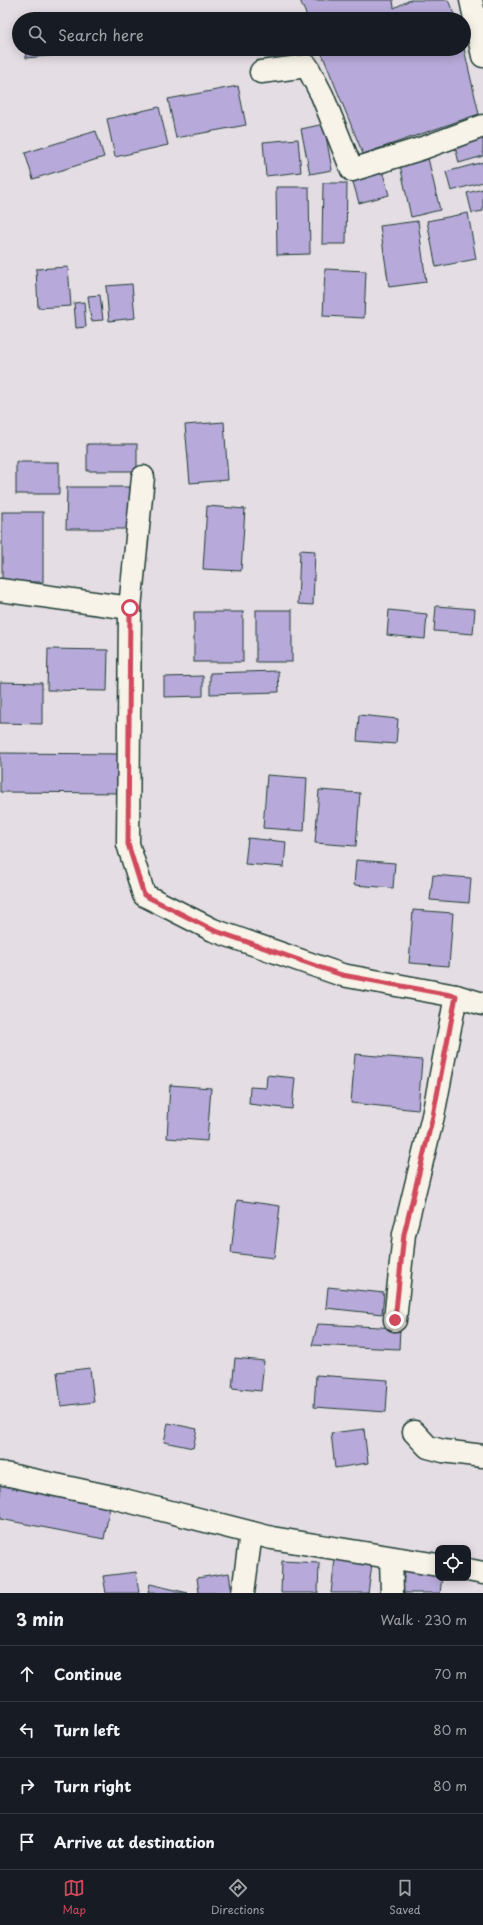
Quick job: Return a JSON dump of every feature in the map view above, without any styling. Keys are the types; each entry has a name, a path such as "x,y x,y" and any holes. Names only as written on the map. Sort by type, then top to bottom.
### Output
{"street":[{"path":"470,0 483,56"},
{"path":"261,72 307,66 322,95 352,170 423,148 483,126"},
{"path":"143,477 130,608 128,844 144,895 213,930 342,975 456,996 483,1004"},
{"path":"0,590 130,608"},
{"path":"395,1320 404,1234 433,1116 456,996"},
{"path":"414,1432 428,1447 442,1451 483,1456"},
{"path":"0,1473 112,1497 272,1538 435,1565"},
{"path":"243,1593 251,1533"},
{"path":"391,1558 392,1593"},
{"path":"471,1571 483,1573"}],"building":[{"path":"300,0 393,0 394,8 410,0 448,0 453,12 305,12"},
{"path":"26,56 47,56 26,58"},
{"path":"323,56 466,56 479,114 363,154"},
{"path":"238,86 246,125 176,138 168,99"},
{"path":"159,107 168,145 115,157 107,119"},
{"path":"324,124 332,170 310,174 301,129"},
{"path":"96,131 104,157 33,179 25,153"},
{"path":"483,134 483,156 459,163 454,142"},
{"path":"298,139 301,172 266,176 263,142"},
{"path":"428,158 440,210 411,217 400,165"},
{"path":"483,162 483,182 451,191 446,172"},
{"path":"381,166 389,195 359,203 351,175"},
{"path":"323,183 347,183 346,244 322,244"},
{"path":"276,187 309,187 310,254 277,255"},
{"path":"483,189 483,211 472,213 467,193"},
{"path":"468,213 476,259 436,267 427,221"},
{"path":"418,221 426,282 389,287 380,226"},
{"path":"68,267 71,306 38,308 36,269"},
{"path":"325,269 366,271 364,318 323,316"},
{"path":"132,284 135,318 109,321 106,286"},
{"path":"100,295 103,320 91,321 88,296"},
{"path":"84,302 86,327 76,328 74,303"},
{"path":"224,422 228,480 190,483 185,425"},
{"path":"87,444 137,444 137,471 87,471"},
{"path":"16,462 59,462 59,494 16,494"},
{"path":"67,487 130,487 130,529 66,529"},
{"path":"207,506 245,509 241,571 203,569"},
{"path":"2,512 43,512 43,582 2,582"},
{"path":"300,550 315,551 313,605 298,604"},
{"path":"436,606 475,609 473,634 434,631"},
{"path":"256,610 292,610 292,662 256,662"},
{"path":"389,610 427,614 425,639 387,635"},
{"path":"194,612 243,612 243,662 194,662"},
{"path":"48,649 108,650 107,691 47,690"},
{"path":"278,671 279,692 210,694 210,673"},
{"path":"203,676 203,696 164,697 164,677"},
{"path":"0,682 42,683 42,724 0,723"},
{"path":"359,715 398,719 396,744 357,741"},
{"path":"0,753 123,754 122,793 0,792"},
{"path":"267,775 307,778 304,831 263,828"},
{"path":"319,790 360,793 356,846 315,843"},
{"path":"248,838 286,842 284,867 245,864"},
{"path":"356,860 395,863 393,888 354,885"},
{"path":"433,875 471,878 469,903 430,900"},
{"path":"413,910 453,913 449,966 409,963"},
{"path":"355,1054 422,1060 418,1110 351,1103"},
{"path":"267,1075 295,1078 292,1109 249,1104 250,1087 266,1088"},
{"path":"170,1085 211,1088 207,1141 167,1138"},
{"path":"237,1200 280,1206 274,1258 231,1253"},
{"path":"328,1287 384,1293 382,1314 326,1308"},
{"path":"318,1324 400,1328 399,1349 312,1345"},
{"path":"235,1358 264,1361 261,1391 232,1388"},
{"path":"90,1368 94,1402 61,1406 57,1372"},
{"path":"316,1375 388,1380 386,1412 314,1407"},
{"path":"168,1423 197,1429 193,1448 164,1442"},
{"path":"364,1429 368,1463 335,1468 331,1433"},
{"path":"0,1485 110,1506 104,1539 0,1519"},
{"path":"335,1559 372,1564 368,1593 331,1593"},
{"path":"282,1561 319,1563 318,1593 281,1593"},
{"path":"405,1569 435,1573 435,1581 442,1581 440,1593 402,1593"},
{"path":"136,1572 139,1593 106,1593 103,1576"},
{"path":"229,1573 232,1593 199,1593 197,1578"},
{"path":"150,1584 188,1593 148,1593"}],"route":[{"path":"130,608 128,844 144,895 213,930 342,975 456,996 433,1116 404,1234 395,1320"}]}
